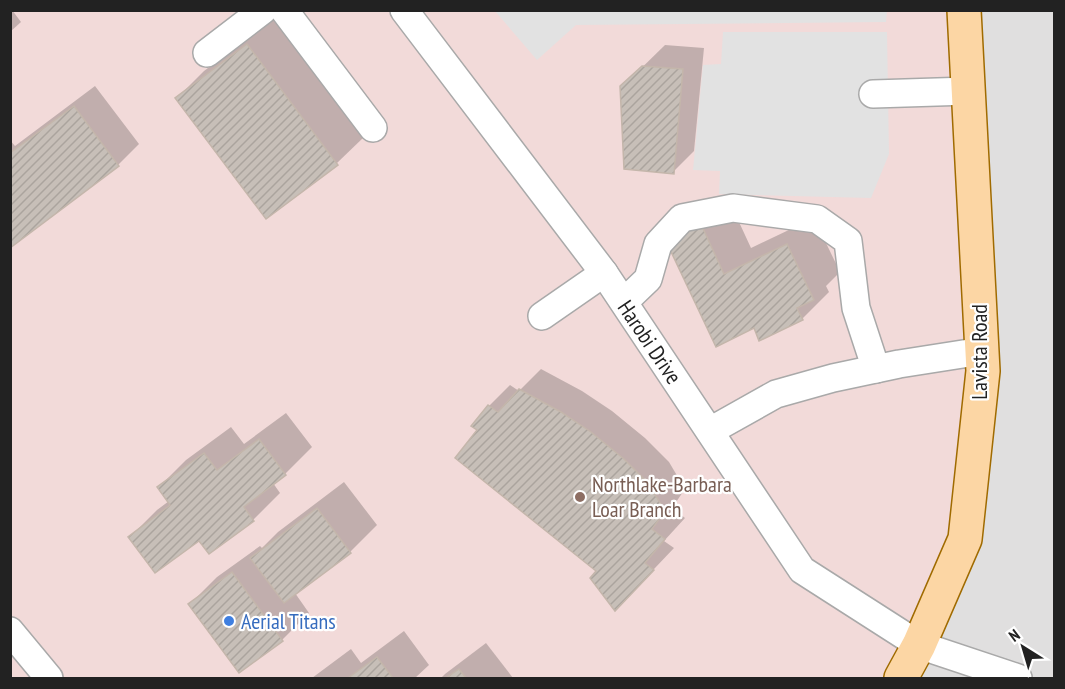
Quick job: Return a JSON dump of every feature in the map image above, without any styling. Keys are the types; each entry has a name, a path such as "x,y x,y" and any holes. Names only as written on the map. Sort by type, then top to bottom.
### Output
{"main road":[{"name":"Lavista Road","path":"901,678 919,645 964,539 984,371 964,10"}],"street":[{"path":"207,53 263,10"},
{"path":"284,10 373,128"},
{"name":"Harobi Drive","path":"404,10 604,273 802,570 919,645 1018,678"},
{"path":"873,94 969,91"},
{"path":"624,302 648,279 658,244 682,218 733,208 817,219 848,241 856,308 876,369"},
{"path":"542,316 604,273"},
{"path":"710,431 776,394 876,369 982,351"},
{"path":"14,643 49,678"}],"shaded area":[{"path":"887,10 886,22 576,25 537,60 495,11"},
{"path":"10,11 958,11 997,297 963,538 905,678 11,678"},
{"path":"958,11 1054,11 1054,678 905,678"},
{"path":"723,32 887,32 889,154 871,198 719,194 720,171 693,170 703,65 721,64"}],"building":[{"path":"247,44 338,165 266,219 175,98"},
{"path":"642,66 683,69 674,174 624,169 620,86"},
{"path":"74,106 119,166 10,248 10,153"},
{"path":"700,222 724,274 787,244 814,300 797,308 803,320 759,341 754,328 716,347 665,239"},
{"name":"Northlake-Barbara Loar Branch","path":"519,389 591,432 624,459 648,483 665,511 652,529 665,539 645,563 654,570 615,611 590,578 596,571 455,458 477,430 471,426 488,405 498,412"},
{"path":"259,439 286,475 244,507 254,521 209,554 199,541 155,573 128,537 170,505 157,487 204,453 217,470"},
{"path":"317,508 351,553 284,603 250,558"},
{"path":"232,572 283,641 239,673 188,604"},
{"path":"377,657 393,678 348,678"},
{"path":"459,669 466,678 446,678"}],"place":[{"name":"Northlake-Barbara Loar Branch","path":"580,497"},
{"name":"Aerial Titans","path":"229,621"}]}
